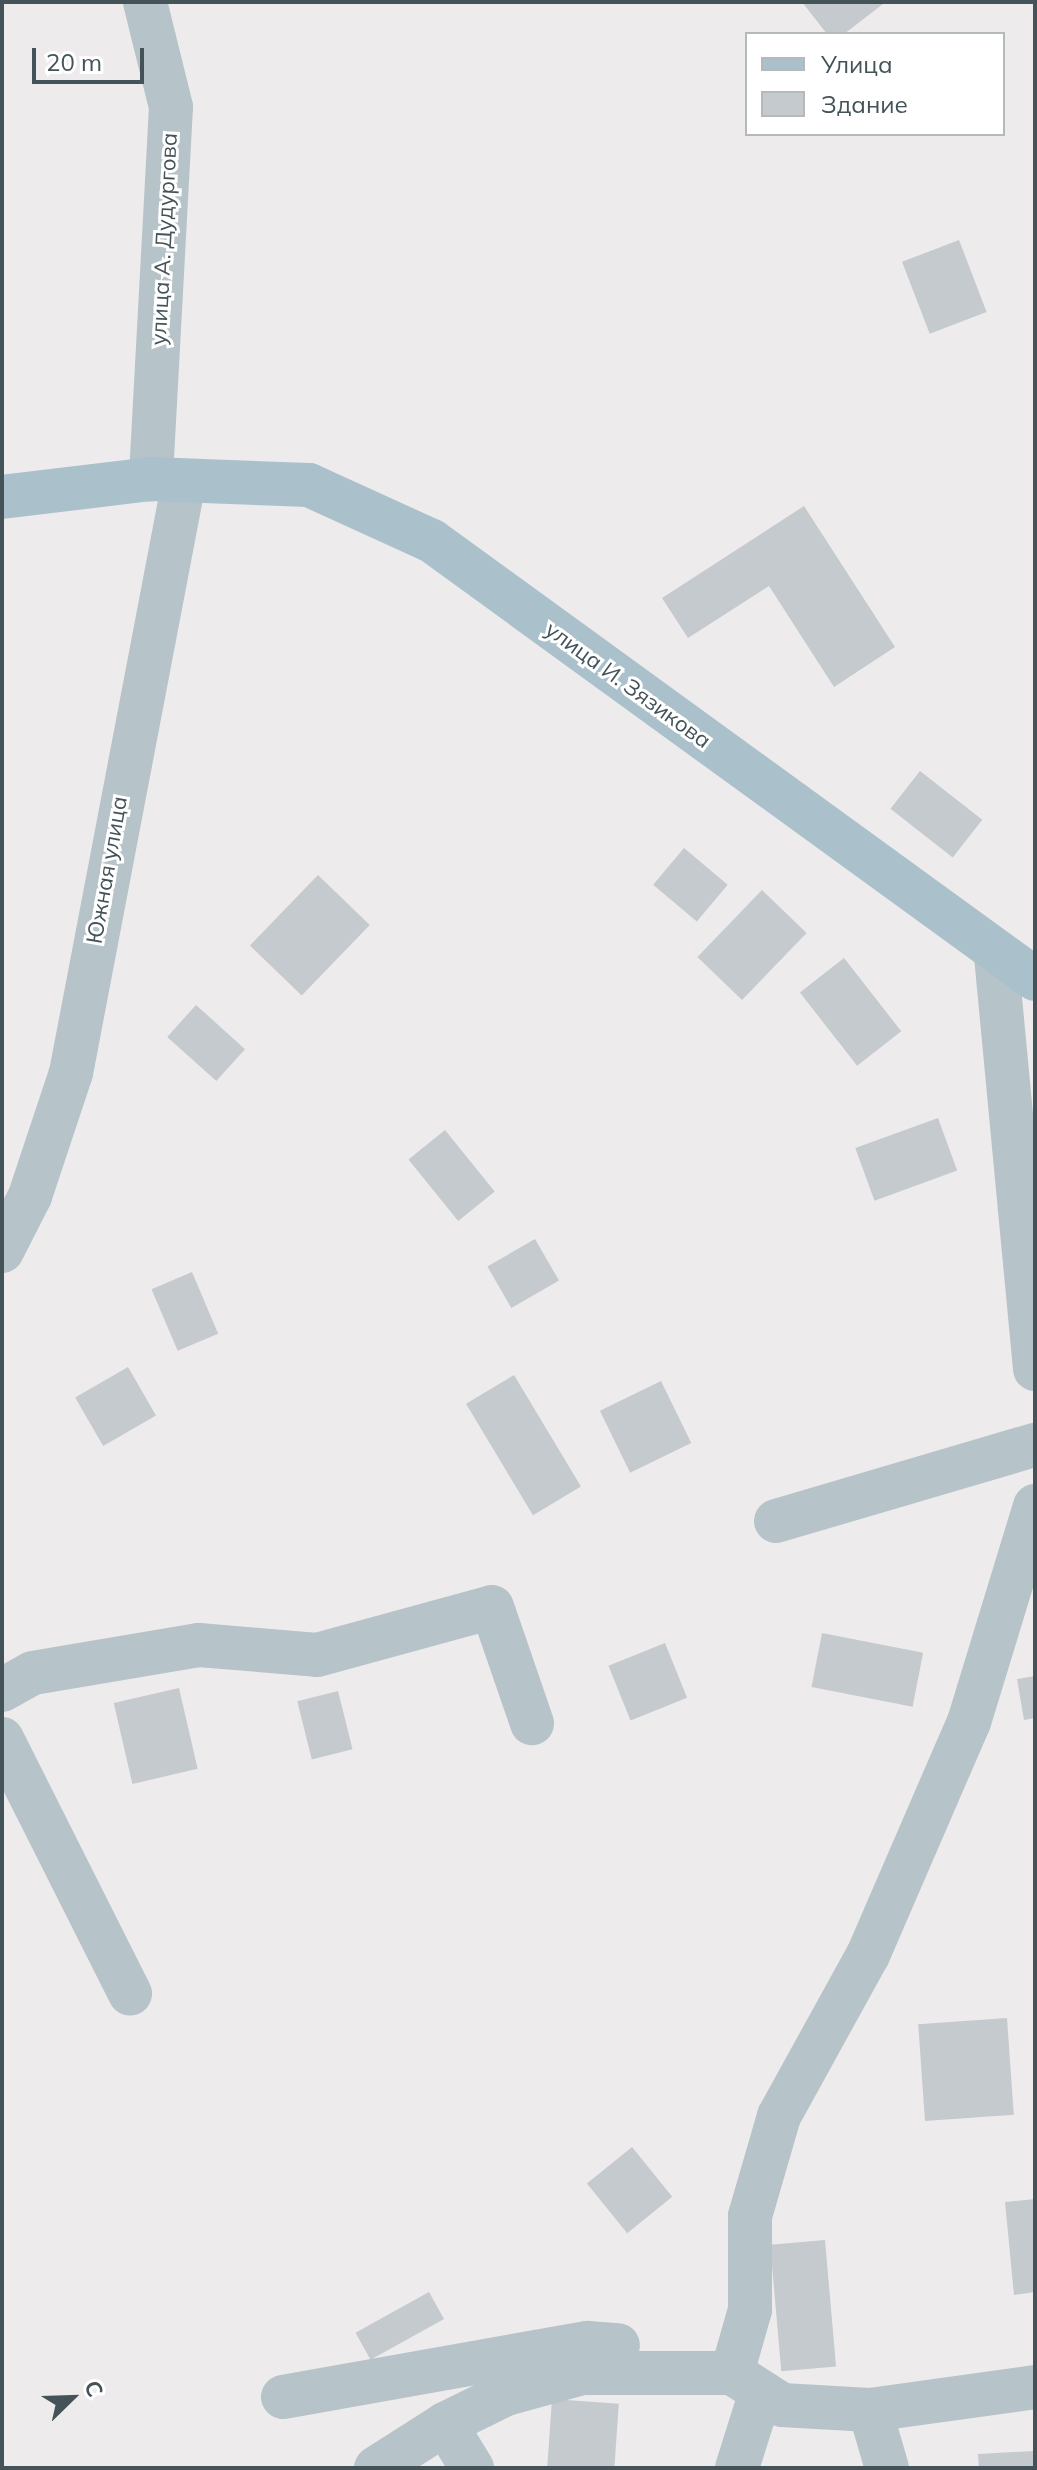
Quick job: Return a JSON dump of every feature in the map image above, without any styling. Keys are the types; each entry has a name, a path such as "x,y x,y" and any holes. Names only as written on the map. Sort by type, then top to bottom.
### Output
{"main road":[{"name":"улица И. Зязикова","path":"2,497 168,480 309,485 432,541 996,956 1035,979"}],"street":[{"name":"улица А. Дудургова","path":"145,2 171,107 168,480"},
{"name":"Южная улица","path":"2,1251 30,1196 71,1073 168,480"},
{"path":"996,956 1035,1369"},
{"path":"776,1521 1035,1445"},
{"path":"737,2468 750,2310 750,2216 779,2116 868,1955 969,1722 1035,1506"},
{"path":"2,1690 33,1673 199,1645 317,1655 492,1607 532,1723"},
{"path":"2,1739 130,1994"},
{"path":"283,2397 587,2343 633,2346 686,2373"},
{"path":"376,2468 445,2424 506,2394 583,2373 686,2373 746,2382 782,2405 870,2410 1035,2387"},
{"path":"870,2410 887,2468"},
{"path":"445,2424 472,2468"}],"building":[{"path":"802,2 882,2 847,32 825,32"},
{"path":"959,240 987,312 930,334 902,262"},
{"path":"804,506 895,647 834,687 769,586 688,638 662,598"},
{"path":"920,771 982,820 953,857 890,809"},
{"path":"684,848 728,885 697,921 653,885"},
{"path":"318,875 370,925 302,996 250,945"},
{"path":"762,890 807,933 742,1000 697,957"},
{"path":"844,958 901,1031 857,1066 800,992"},
{"path":"196,1005 245,1049 216,1081 167,1037"},
{"path":"938,1118 957,1171 874,1201 855,1148"},
{"path":"445,1130 495,1191 458,1221 408,1160"},
{"path":"535,1239 559,1281 511,1308 487,1266"},
{"path":"192,1272 218,1334 178,1351 151,1289"},
{"path":"128,1367 156,1415 103,1446 75,1398"},
{"path":"514,1375 581,1486 533,1515 466,1404"},
{"path":"661,1381 691,1443 630,1473 600,1411"},
{"path":"822,1633 923,1653 913,1707 812,1687"},
{"path":"665,1643 687,1698 631,1721 608,1666"},
{"path":"1035,1676 1035,1718 1024,1720 1017,1679"},
{"path":"179,1688 198,1769 132,1784 114,1703"},
{"path":"338,1691 353,1749 312,1759 297,1701"},
{"path":"1007,2018 1014,2115 925,2121 918,2024"},
{"path":"632,2147 672,2197 627,2233 587,2184"},
{"path":"1035,2199 1035,2292 1014,2295 1005,2202"},
{"path":"825,2240 836,2367 781,2371 770,2245"},
{"path":"429,2292 444,2319 371,2360 356,2333"},
{"path":"552,2399 619,2404 614,2468 547,2468"},
{"path":"1034,2451 1035,2468 979,2468 978,2454"}]}
